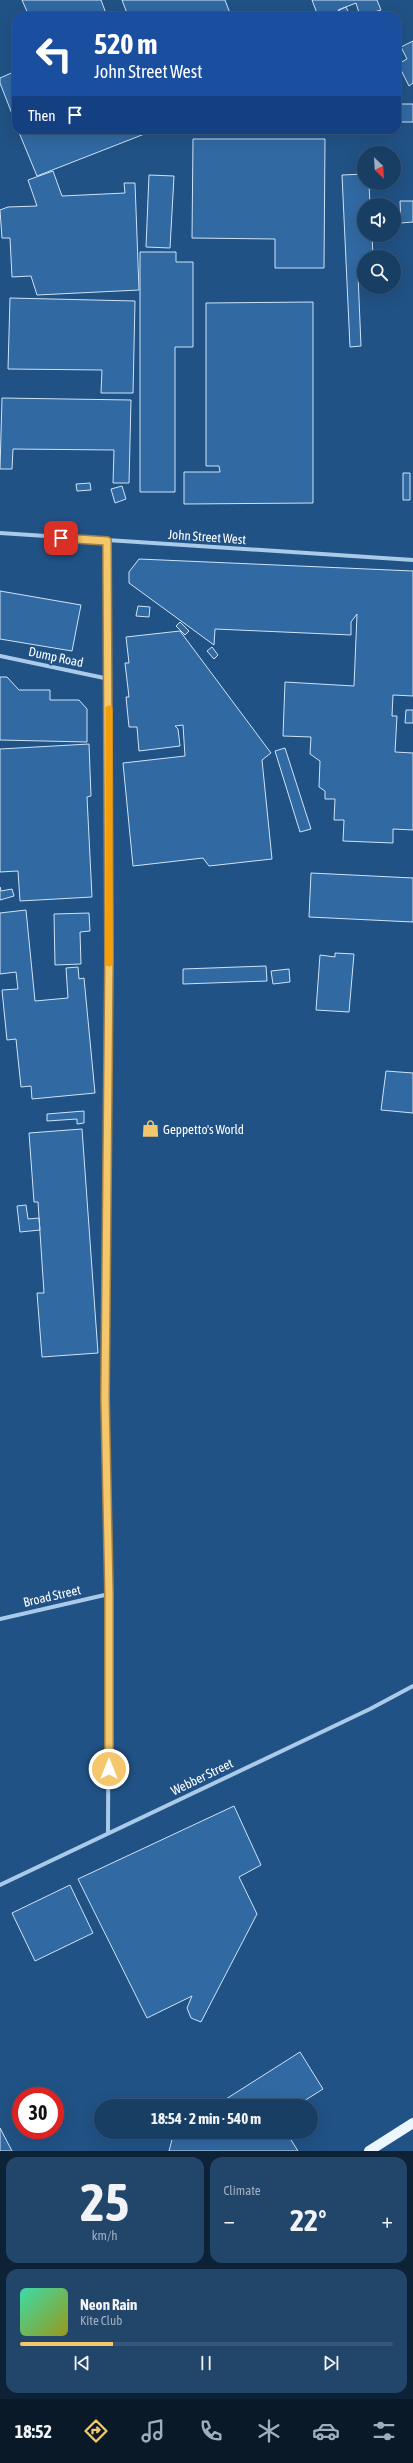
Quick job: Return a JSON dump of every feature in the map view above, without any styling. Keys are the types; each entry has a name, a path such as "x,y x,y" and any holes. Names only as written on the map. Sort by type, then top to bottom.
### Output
{"main road":[{"path":"369,2151 413,2123"}],"street":[{"name":"John Street West","path":"0,533 413,560"},
{"path":"107,541 109,679 109,965 105,1398 109,1594 108,1833"},
{"name":"Dump Road","path":"0,656 109,679"},
{"name":"Broad Street","path":"0,1619 109,1594"},
{"name":"Webber Street","path":"0,1885 370,1709 413,1686"}],"building":[{"path":"22,0 101,0 106,12 27,12"},
{"path":"122,0 225,0 230,12 126,12"},
{"path":"312,0 377,0 381,10 374,12 359,12 356,3 338,10 339,12 316,12"},
{"path":"346,7 348,12 340,12 339,10"},
{"path":"413,41 413,83 409,86 401,70 401,62 407,59 401,47"},
{"path":"12,73 12,114 0,83 0,78"},
{"path":"401,104 413,104 413,122 401,122"},
{"path":"20,134 144,134 37,176"},
{"path":"193,139 325,139 324,268 275,268 275,239 192,238"},
{"path":"53,171 62,196 125,193 124,183 135,183 139,290 37,295 31,276 12,277 10,238 2,238 0,210 8,207 37,206 28,180"},
{"path":"357,174 357,190 369,190 370,198 357,198 357,242 372,242 373,250 357,250 357,294 359,294 361,346 350,347 342,175"},
{"path":"149,175 174,176 170,248 146,247"},
{"path":"401,201 413,201 413,222 401,223"},
{"path":"140,252 176,252 176,262 193,262 193,347 175,347 175,492 140,492"},
{"path":"10,298 135,301 133,393 101,393 102,370 8,369"},
{"path":"313,302 313,503 184,504 184,472 220,472 219,466 206,466 206,303"},
{"path":"2,398 131,400 129,483 113,483 114,450 13,449 12,469 0,469"},
{"path":"403,473 410,473 410,500 403,500"},
{"path":"90,483 91,490 77,491 76,484"},
{"path":"122,486 126,499 115,503 111,489"},
{"path":"139,559 413,571 413,696 393,695 392,716 397,716 395,752 413,753 413,830 393,829 393,843 343,841 344,820 334,820 335,799 325,799 325,791 319,787 320,761 310,754 311,737 283,736 285,682 354,686 357,614 351,622 351,635 215,629 214,645 129,583 129,572"},
{"path":"0,591 81,605 72,651 0,639"},
{"path":"138,606 150,607 149,617 136,616"},
{"path":"180,622 189,631 185,635 176,626"},
{"path":"180,631 271,753 262,760 272,859 209,866 203,858 133,866 123,763 185,756 183,725 175,726 178,729 180,746 139,751 137,727 129,727 126,697 129,697 125,663 129,663 126,637"},
{"path":"212,647 218,655 214,659 207,651"},
{"path":"0,677 7,677 19,690 50,690 50,700 79,700 87,709 87,742 0,740"},
{"path":"406,710 413,710 413,723 405,723"},
{"path":"89,744 91,796 87,797 92,897 20,901 18,871 0,872 0,749"},
{"path":"285,748 311,829 300,832 275,751"},
{"path":"311,873 413,878 413,922 309,917"},
{"path":"0,887 1,891 12,889 14,896 0,900"},
{"path":"26,910 35,1001 68,998 66,968 78,967 79,979 84,978 95,1093 32,1099 31,1086 21,1087 16,1039 7,1040 2,990 18,989 16,972 0,974 0,913"},
{"path":"89,913 90,931 80,932 81,964 55,965 54,914"},
{"path":"335,953 354,954 349,1012 316,1010 320,955 335,957"},
{"path":"266,966 267,981 183,984 183,969"},
{"path":"289,969 290,982 273,984 271,971"},
{"path":"386,1071 413,1073 413,1113 381,1110"},
{"path":"84,1111 84,1123 77,1124 77,1119 47,1121 47,1114"},
{"path":"82,1129 98,1353 42,1357 37,1293 44,1293 38,1202 34,1202 29,1133"},
{"path":"26,1205 28,1219 39,1218 40,1230 20,1232 17,1206"},
{"path":"234,1806 261,1865 239,1877 257,1914 201,2022 191,2018 187,2008 192,1996 147,2018 78,1879"},
{"path":"70,1885 93,1933 35,1961 12,1913"},
{"path":"300,2052 323,2089 307,2099 226,2099"},
{"path":"0,2128 12,2151 0,2151"},
{"path":"172,2139 290,2139 298,2151 169,2151"}],"slow traffic":[{"path":"109,709 109,963"}],"place":[{"name":"Geppetto's World","path":"150,1129"}],"route":[{"path":"61,538 107,541 109,664 109,957 105,1398 109,1594 109,1769"}]}
